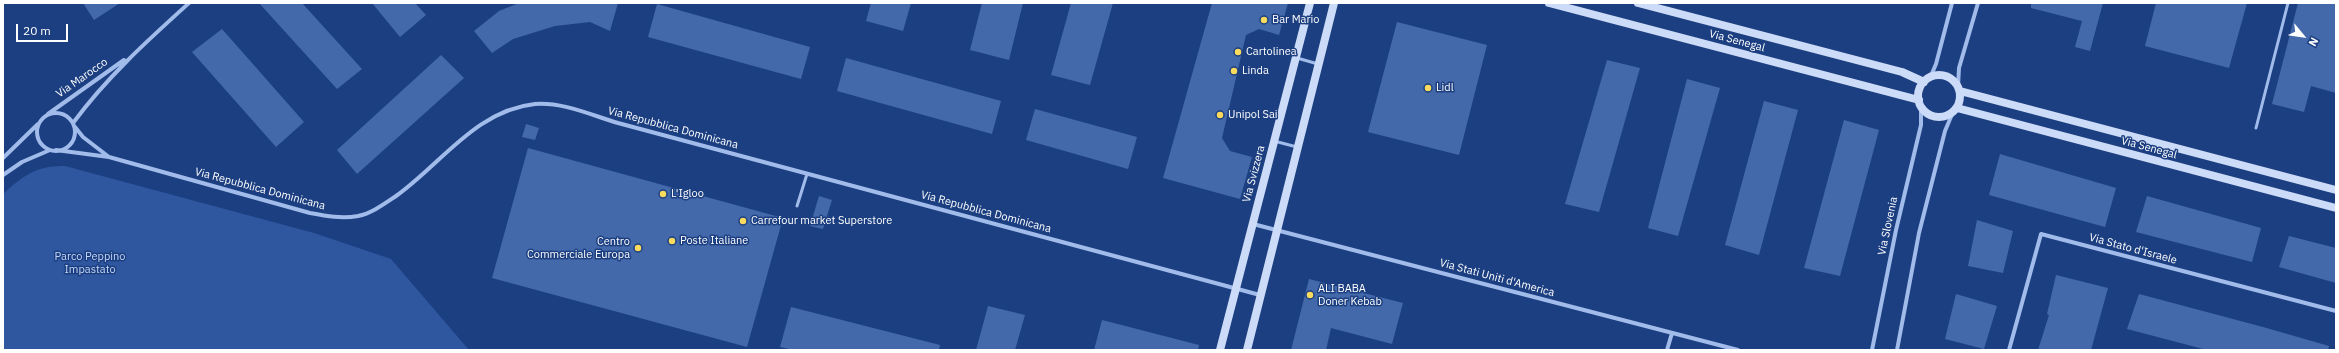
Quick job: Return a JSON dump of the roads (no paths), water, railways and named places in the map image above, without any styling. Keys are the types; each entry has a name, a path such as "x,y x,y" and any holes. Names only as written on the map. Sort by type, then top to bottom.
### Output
{"main road":[{"name":"Via Svizzera","path":"1220,350 1310,3"},
{"path":"1247,350 1334,3"},
{"name":"Via Senegal","path":"1549,3 1920,103"},
{"name":"Via Senegal","path":"1638,3 1902,72 1927,80"},
{"path":"1942,75 1949,77 1959,89 1960,100 1955,110 1942,117 1935,117 1925,111 1920,103 1920,90 1927,80 1942,75"},
{"name":"Via Senegal","path":"1959,89 2336,190"},
{"name":"Via Senegal","path":"1955,110 2336,208"}],"street":[{"name":"Via Marocco","path":"73,125 91,98 131,55 189,3"},
{"path":"1927,80 1936,64 1952,3"},
{"path":"1959,89 1960,68 1978,3"},
{"name":"Via Marocco","path":"44,116 131,55"},
{"name":"Via Slovenia","path":"1872,350 1896,230 1921,125 1920,103"},
{"name":"Via Repubblica Dominicana","path":"56,150 109,157 310,213 335,217 358,216 384,205 413,184 453,147 489,118 523,106 550,104 1260,296"},
{"path":"1897,350 1919,233 1945,131 1955,110"},
{"path":"3,158 40,122 44,116 60,113 73,125 75,132 71,142 62,150 50,150 22,162 3,175"},
{"path":"40,122 37,133 38,138 41,143 50,150"},
{"name":"Via Repubblica Dominicana","path":"73,125 83,137 109,157"},
{"name":"Via Stati Uniti d'America","path":"1253,224 1738,350"},
{"name":"Via Stato d'Israele","path":"2010,350 2041,234 2336,312"},
{"path":"1667,350 1672,333"}],"lane":[{"path":"2256,128 2288,3"},
{"path":"1296,58 1318,64"},
{"path":"1274,141 1297,147"},
{"path":"797,206 807,174"}],"place":[{"name":"Bar Mario","path":"1264,20"},
{"name":"Cartolinea","path":"1238,52"},
{"name":"Linda","path":"1234,71"},
{"name":"Lidl","path":"1428,88"},
{"name":"Unipol Sai","path":"1220,115"},
{"name":"L'Igloo","path":"663,194"},
{"name":"Carrefour market Superstore","path":"743,221"},
{"name":"Poste Italiane","path":"672,241"},
{"name":"Centro Commerciale Europa","path":"638,248"},
{"name":"ALI BABA Doner Kebab","path":"1310,295"}],"park label":[{"name":"Parco Peppino Impastato","path":"90,263"}]}
